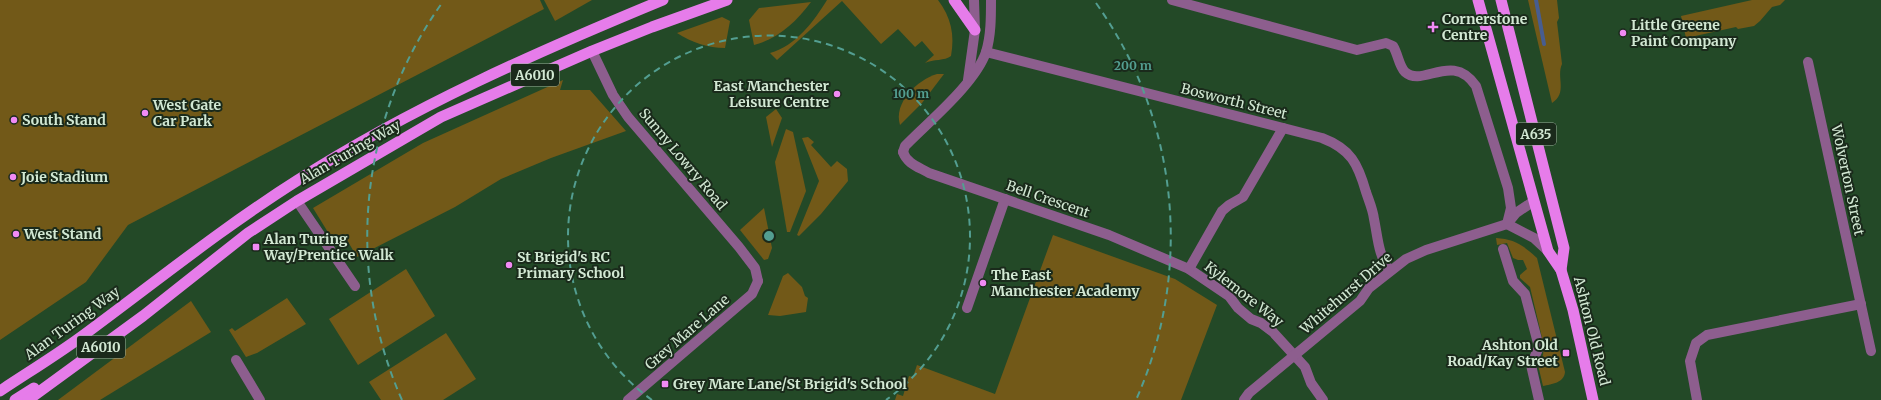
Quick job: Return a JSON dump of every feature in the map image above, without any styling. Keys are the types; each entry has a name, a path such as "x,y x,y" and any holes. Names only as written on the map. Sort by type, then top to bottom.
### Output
{"highway":[{"name":"Alan Turing Way","path":"0,391 80,338 232,223 299,179 410,114 578,35 663,0"},
{"name":"Alan Turing Way","path":"28,400 143,316 239,239 297,201 441,117 592,51 673,19 727,0"},
{"path":"954,0 975,30"},
{"path":"1474,0 1482,16"},
{"name":"Ashton Old Road","path":"1478,0 1548,250 1561,270 1573,310 1593,400"},
{"name":"Ashton Old Road","path":"1501,0 1564,248 1561,270"},
{"path":"15,400 81,361"}],"street":[{"path":"967,82 975,30 974,0"},
{"path":"967,82 972,77 986,52 991,17 991,0"},
{"path":"1172,0 1357,50 1386,43 1393,46 1401,66 1411,75 1417,76 1447,70 1456,70 1472,80 1476,86 1508,188 1510,208 1507,224 1534,238 1548,250"},
{"name":"Sunny Lowry Road","path":"592,51 614,95 628,117 739,247 755,268 758,281"},
{"name":"Bosworth Street","path":"986,52 1322,138 1335,143 1355,161 1361,174 1374,218 1379,251 1390,271"},
{"name":"Wolverton Street","path":"1808,62 1871,351"},
{"name":"Bell Crescent","path":"967,82 910,141 903,152 906,159 929,173 1108,235 1189,269"},
{"path":"1189,269 1222,211 1243,197 1283,128"},
{"path":"967,308 1005,199"},
{"path":"297,201 355,286"},
{"name":"Whitehurst Drive","path":"1244,400 1249,394 1360,301 1369,288 1406,259 1426,250 1507,224 1516,213 1534,201"},
{"path":"1503,249 1513,281 1525,294 1539,348 1531,365 1539,400"},
{"name":"Kylemore Way","path":"1189,269 1229,296 1238,308 1250,319 1273,332 1296,355 1305,367 1311,384 1323,400"},
{"name":"Grey Mare Lane","path":"628,400 752,294 758,281"},
{"path":"1698,400 1690,361 1696,343 1707,335 1861,304"},
{"path":"236,360 260,400"}],"shaded area":[{"path":"0,0 540,0 544,9 128,225 86,282 0,340"},
{"path":"544,0 592,0 555,21"},
{"path":"827,0 938,0 946,13 951,26 951,56 946,59 925,63 934,55 922,41 915,47 898,29 881,44 842,1 777,60 770,53 779,50 796,39 810,24"},
{"path":"1528,0 1557,0 1559,18 1557,22 1562,64 1560,74 1561,90 1557,99 1552,103"},
{"path":"1752,0 1785,0 1780,5 1772,7 1754,26 1738,29 1736,27 1686,38 1681,16"},
{"path":"811,2 786,29 771,39 754,45 749,20 759,8"},
{"path":"722,17 730,21 725,48 700,44 677,33"},
{"path":"937,74 944,74 922,103 900,125 900,109 908,94 922,81"},
{"path":"563,80 560,90 590,90 626,131 551,158 501,179 455,207 357,257 347,240 334,242 313,208 423,143"},
{"path":"776,109 782,118 772,147 766,117"},
{"path":"786,129 793,132 806,191 790,232 787,232 775,162"},
{"path":"808,137 814,142 811,145 831,167 837,161 847,169 848,181 821,214 799,236 797,235 819,181 802,138"},
{"path":"764,208 772,248 768,259 764,260 740,230"},
{"path":"1053,235 1175,279 1217,305 1181,400 895,400 897,394 903,396 909,376 913,377 917,365 995,394"},
{"path":"1496,238 1513,241 1537,258 1565,372 1560,381 1543,386 1538,365 1543,355 1544,346 1530,287 1520,278 1520,275 1527,269 1523,260 1513,258 1507,243 1497,245"},
{"path":"406,269 435,316 358,365 329,319"},
{"path":"788,273 802,287 805,296 808,298 806,312 780,316 768,315 783,276"},
{"path":"287,298 306,324 257,353 246,357 229,330 232,328 235,331"},
{"path":"191,301 211,332 100,400 58,400"},
{"path":"446,333 476,379 443,400 381,400 369,382"}],"waterway":[{"path":"1536,0 1544,44"}],"place":[{"name":"Cornerstone Centre","path":"1433,27"},
{"name":"Little Greene Paint Company","path":"1623,33"},
{"name":"East Manchester Leisure Centre","path":"837,94"},
{"name":"West Gate Car Park","path":"145,113"},
{"name":"South Stand","path":"14,120"},
{"name":"Joie Stadium","path":"13,177"},
{"name":"West Stand","path":"16,234"},
{"name":"Alan Turing Way/Prentice Walk","path":"256,247"},
{"name":"St Brigid's RC Primary School","path":"509,265"},
{"name":"The East Manchester Academy","path":"983,283"},
{"name":"Ashton Old Road/Kay Street","path":"1566,353"},
{"name":"Grey Mare Lane/St Brigid's School","path":"665,384"}]}
